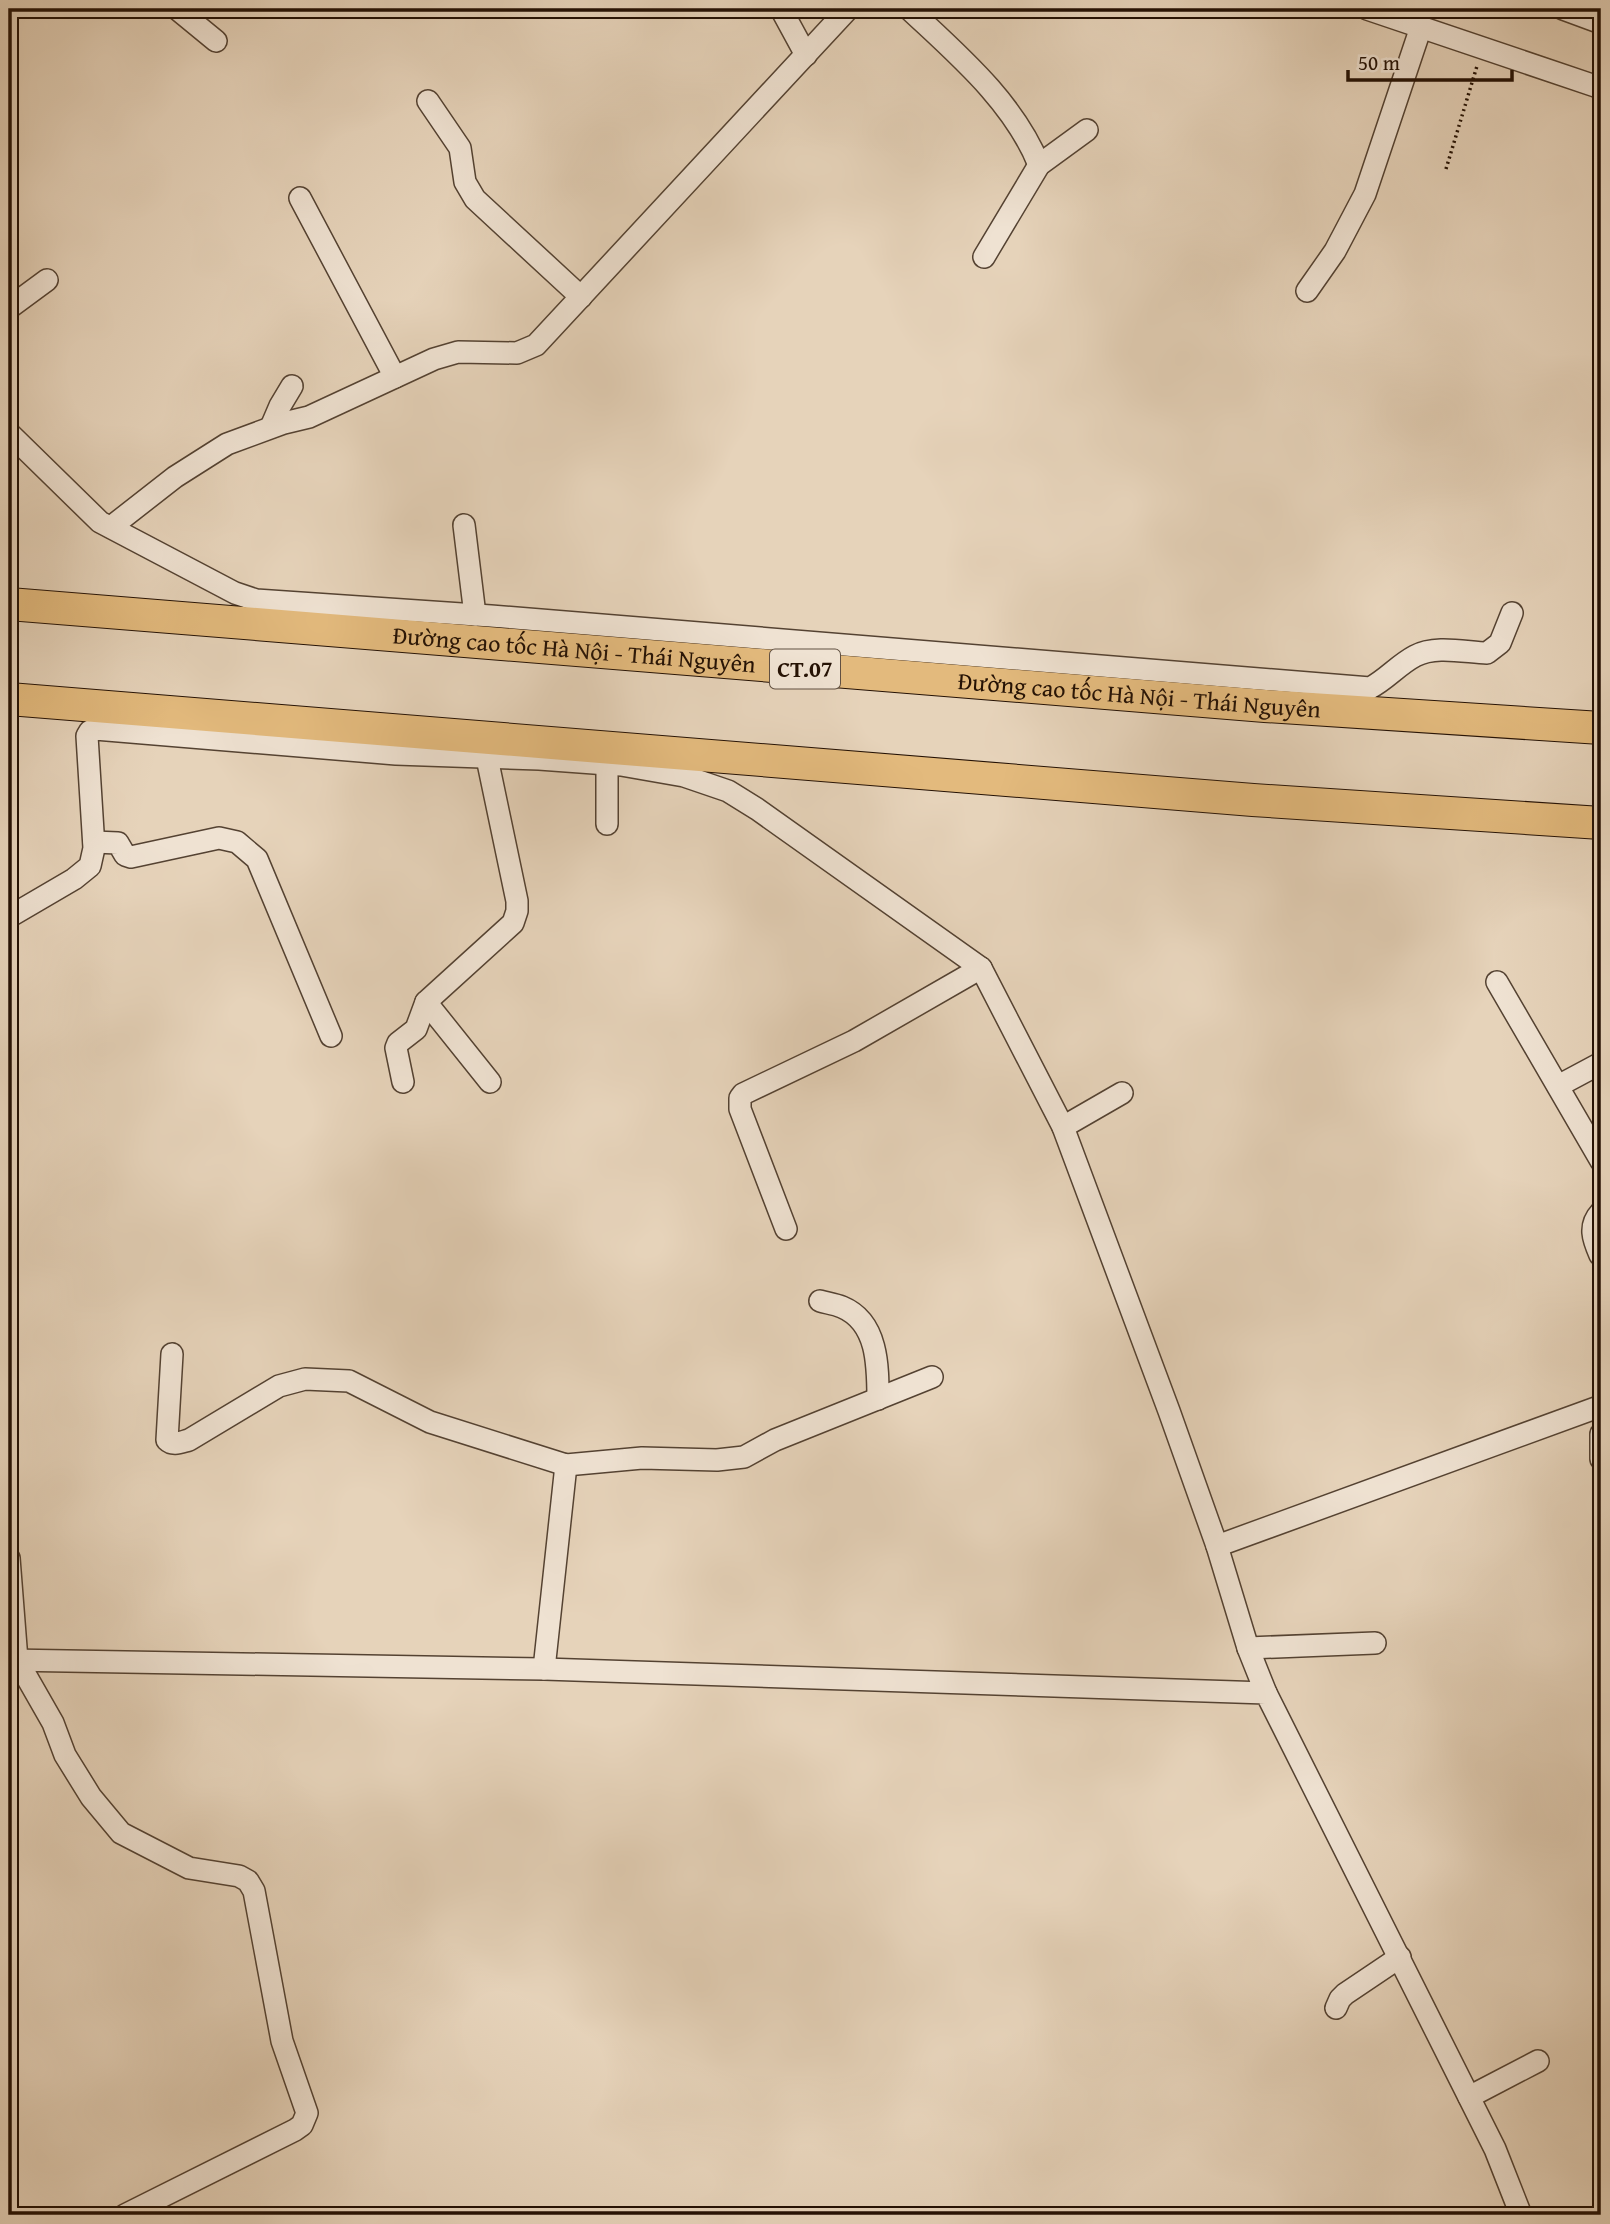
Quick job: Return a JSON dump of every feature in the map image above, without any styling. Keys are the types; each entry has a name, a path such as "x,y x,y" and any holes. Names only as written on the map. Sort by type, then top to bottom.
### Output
{"highway":[{"name":"Đường cao tốc Hà Nội - Thái Nguyên","path":"9,604 1251,705 1601,728"},
{"path":"9,699 1240,799 1601,823"}],"street":[{"path":"177,9 216,41"},
{"path":"781,9 806,55"},
{"path":"111,527 175,477 227,444 271,427 309,417 434,359 458,352 517,352 536,345 848,9"},
{"path":"909,9 954,51 1008,110 1026,136 1039,165"},
{"path":"1367,9 1600,84"},
{"path":"1563,9 1601,23"},
{"path":"1307,291 1335,251 1365,194 1421,27"},
{"path":"428,101 460,148 465,182 475,199 581,297"},
{"path":"984,257 1039,165 1087,130"},
{"path":"300,198 395,377"},
{"path":"9,308 47,280"},
{"path":"271,427 292,386"},
{"path":"9,433 100,522 235,593 257,600 475,615 1370,688 1385,680 1401,664 1417,654 1438,650 1486,653 1500,643 1512,613"},
{"path":"464,525 475,615"},
{"path":"9,917 74,879 90,866 94,842 87,736 89,731 95,729 289,746 607,763 684,776 728,791 981,968 1063,1127 1217,1546 1248,1648 1266,1693 1495,2149 1521,2215"},
{"path":"403,1082 396,1048 401,1040 416,1029 426,1002 513,923 517,911 487,758"},
{"path":"607,763 607,824"},
{"path":"94,842 118,843 125,855 131,857 219,838 237,842 257,859 331,1035"},
{"path":"786,1229 740,1109 740,1098 743,1094 853,1041 981,968"},
{"path":"1497,982 1601,1161"},
{"path":"426,1002 490,1082"},
{"path":"1558,1086 1601,1063"},
{"path":"1063,1127 1122,1093"},
{"path":"1600,1255 1591,1236 1596,1217 1601,1212"},
{"path":"820,1301 843,1307 856,1317 874,1342 878,1399"},
{"path":"172,1354 169,1442 189,1440 279,1386 305,1379 349,1381 430,1422 566,1465 642,1458 717,1460 744,1457 775,1440 932,1377"},
{"path":"1217,1546 1601,1406"},
{"path":"1601,1434 1601,1459"},
{"path":"544,1669 566,1465"},
{"path":"9,1558 13,1660 53,1723 72,1766 91,1797 121,1833 189,1868 239,1876 248,1881 254,1891 282,2041 307,2113 302,2125 295,2130 125,2215"},
{"path":"1248,1648 1375,1643"},
{"path":"13,1660 544,1669 1266,1693"},
{"path":"1336,2008 1345,1994 1400,1957"},
{"path":"1469,2097 1538,2061"}],"path":[{"path":"1446,169 1482,47"}]}
